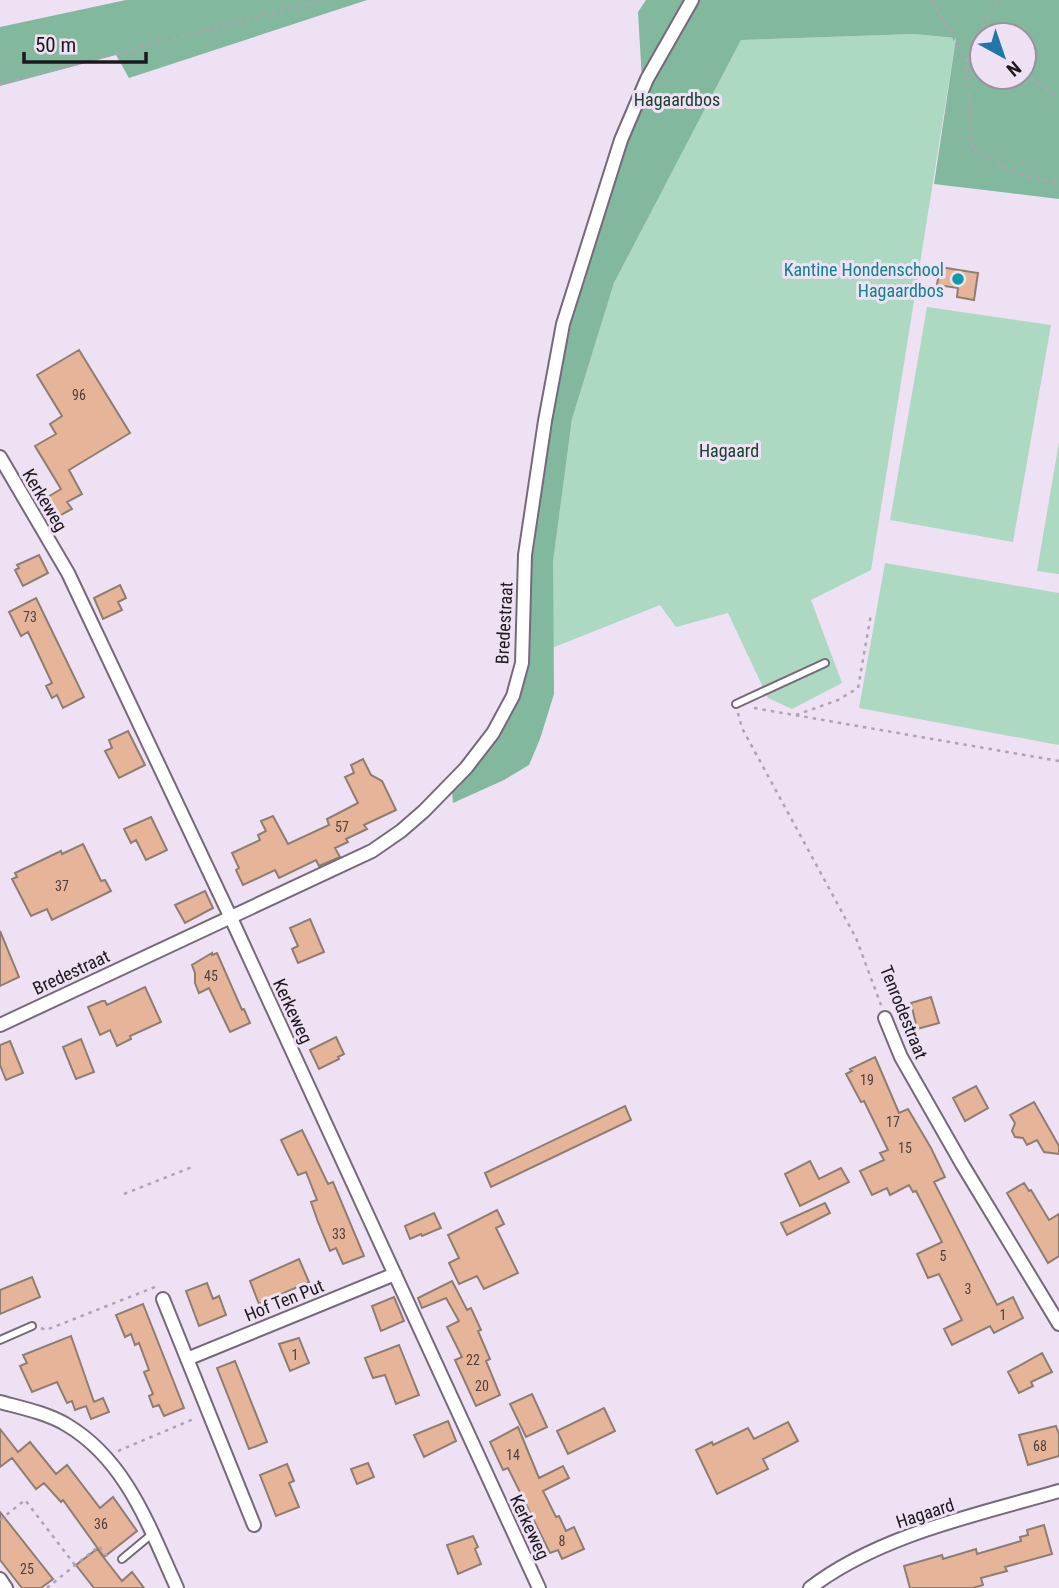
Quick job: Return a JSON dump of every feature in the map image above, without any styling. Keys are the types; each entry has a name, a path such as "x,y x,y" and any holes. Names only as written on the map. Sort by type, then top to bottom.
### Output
{"street":[{"name":"Bredestraat","path":"0,1025 372,851 401,831 439,798 493,733 513,696 522,663 525,555 563,324 621,140 647,79 692,0"},
{"name":"Kerkeweg","path":"0,457 68,573 231,918 539,1588"},
{"name":"Tenrodestraat","path":"886,1018 901,1057 1059,1324"},
{"name":"Hof Ten Put","path":"187,1359 395,1274"},
{"path":"163,1299 254,1525"},
{"path":"0,1402 31,1410 64,1424 93,1443 114,1465 131,1488 177,1588"},
{"name":"Hagaard","path":"810,1588 845,1564 880,1546 1059,1491"},
{"path":"0,1579 6,1588"}],"lane":[{"path":"736,704 825,663"},
{"path":"0,1340 33,1326"},
{"path":"122,1559 152,1534"}],"path":[{"path":"0,84 321,0"},
{"path":"932,0 967,62"},
{"path":"985,21 998,0"},
{"path":"968,58 972,150 1027,177 1059,182"},
{"path":"1038,84 1059,98"},
{"path":"793,716 838,700 858,688 871,614"},
{"path":"736,704 1059,761"},
{"name":"Tenrodestraat","path":"736,704 742,728 856,938 886,1018"},
{"path":"124,1194 192,1167"},
{"path":"33,1326 46,1329 162,1284"},
{"path":"132,1445 208,1413"},
{"path":"0,1520 25,1500 75,1564"},
{"path":"47,1588 99,1546 108,1557 111,1555 122,1559"}],"green space":[{"path":"126,0 367,0 129,78 116,55 0,86 0,27"},
{"path":"646,0 685,0 642,80 638,12"},
{"name":"Hagaardbos","path":"698,0 1059,0 1059,199 934,184 956,38 914,34 741,40 614,283 572,419 553,562 554,694 540,739 529,765 504,780 453,803 452,791 499,734 520,698 527,662 529,557 550,421 571,324 627,141 650,85"},
{"name":"Hagaard","path":"914,34 956,38 871,570 811,600 842,683 792,709 768,698 728,613 676,627 660,605 552,648 553,562 572,419 614,283 741,40"},
{"path":"927,307 1051,325 1013,542 890,520"},
{"path":"1059,442 1059,574 1037,571"},
{"path":"885,563 1059,593 1059,745 859,708"}],"building":[{"name":"Kantine Hondenschool Hagaardbos","path":"940,267 978,273 974,300 957,297 958,288 937,285"},
{"path":"79,350 130,433 69,470 82,494 67,502 72,509 52,520 41,501 61,489 35,446 56,434 50,424 62,416 37,375"},
{"path":"39,555 48,573 23,586 15,570 19,568 17,565"},
{"path":"120,585 126,598 118,602 122,610 103,619 94,598"},
{"path":"36,598 84,697 63,708 57,695 52,698 46,686 52,683 28,632 21,636 9,612"},
{"path":"128,731 145,765 119,778 105,751 112,748 109,740"},
{"path":"363,759 371,775 382,781 396,810 364,825 367,829 346,839 348,842 335,848 340,857 319,866 316,860 279,878 275,870 243,885 232,853 260,840 258,835 266,831 261,821 273,816 288,844 329,825 327,819 358,803 345,777 354,773 351,765"},
{"path":"151,817 167,850 146,860 136,840 131,843 124,829"},
{"path":"83,844 101,881 105,880 111,891 52,920 47,909 31,916 12,879 17,877 15,873 61,851 62,854"},
{"path":"205,891 213,908 185,923 175,905"},
{"path":"310,919 324,952 298,963 292,949 298,946 290,928"},
{"path":"0,931 19,977 0,986"},
{"path":"212,953 217,953 250,1023 230,1032 209,988 199,993 195,983 192,965"},
{"path":"145,987 161,1022 130,1036 131,1039 117,1046 110,1030 100,1035 88,1007 102,1001 107,1005"},
{"path":"931,997 939,1023 917,1029 911,1003"},
{"path":"336,1037 344,1054 319,1069 310,1050"},
{"path":"81,1039 94,1072 76,1079 63,1047"},
{"path":"10,1041 23,1073 6,1080 0,1065 0,1045"},
{"path":"875,1057 899,1113 908,1109 931,1148 945,1177 934,1182 997,1305 1013,1297 1023,1318 994,1333 990,1326 952,1345 944,1329 962,1320 939,1274 928,1278 917,1254 942,1242 916,1191 913,1192 909,1185 890,1195 887,1188 872,1195 860,1171 884,1160 880,1153 888,1150 864,1101 861,1102 846,1074 852,1071 850,1069"},
{"path":"976,1086 988,1108 965,1121 953,1098"},
{"path":"1034,1102 1059,1146 1059,1154 1044,1152 1037,1140 1027,1145 1023,1138 1015,1137 1012,1131 1015,1123 1010,1115"},
{"path":"625,1106 631,1120 491,1187 485,1173"},
{"path":"302,1130 328,1184 333,1182 364,1256 343,1264 336,1248 330,1251 311,1202 317,1200 306,1172 298,1175 281,1140"},
{"path":"810,1161 819,1179 841,1168 849,1182 800,1206 785,1174"},
{"path":"1024,1183 1049,1220 1059,1214 1059,1256 1048,1263 1007,1193"},
{"path":"825,1203 830,1213 787,1235 781,1223"},
{"path":"497,1210 504,1224 496,1228 518,1273 484,1289 477,1276 459,1284 449,1263 459,1258 448,1235"},
{"path":"434,1213 441,1228 410,1239 405,1226"},
{"path":"299,1259 309,1282 259,1304 250,1281"},
{"path":"32,1277 40,1297 0,1314 0,1290"},
{"path":"452,1281 467,1310 471,1308 481,1330 478,1331 490,1359 486,1361 500,1395 476,1406 455,1360 462,1357 447,1327 459,1321 446,1298 422,1308 418,1298"},
{"path":"207,1283 213,1299 219,1296 226,1315 199,1326 186,1291"},
{"path":"394,1297 404,1321 381,1331 372,1306"},
{"path":"143,1304 184,1408 164,1416 159,1405 153,1407 149,1396 153,1394 144,1372 149,1370 139,1343 135,1345 131,1334 125,1337 116,1315"},
{"path":"71,1336 94,1402 103,1398 109,1412 91,1419 86,1406 75,1410 72,1401 67,1403 57,1382 32,1392 20,1366 27,1363 23,1355"},
{"path":"299,1338 309,1363 290,1371 279,1344"},
{"path":"399,1345 419,1395 396,1404 385,1375 373,1378 365,1358"},
{"path":"1042,1353 1052,1372 1031,1382 1033,1386 1019,1393 1008,1372"},
{"path":"235,1361 267,1442 249,1449 217,1368"},
{"path":"532,1394 547,1427 526,1437 510,1404"},
{"path":"604,1408 615,1431 568,1454 557,1431"},
{"path":"448,1421 456,1441 424,1457 414,1435"},
{"path":"788,1422 798,1441 763,1459 768,1469 717,1494 696,1450 748,1428 754,1439"},
{"path":"1056,1426 1059,1434 1059,1456 1028,1465 1019,1435"},
{"path":"518,1427 539,1478 563,1466 569,1478 543,1491 566,1531 574,1527 584,1549 562,1559 558,1550 550,1553 508,1468 503,1470 490,1442"},
{"path":"0,1429 18,1452 30,1442 56,1474 67,1465 100,1508 113,1497 137,1531 104,1557 63,1500 61,1502 44,1483 36,1489 12,1458 0,1467"},
{"path":"368,1463 374,1477 357,1484 351,1469"},
{"path":"287,1464 294,1481 289,1483 299,1507 276,1516 260,1475"},
{"path":"0,1512 53,1579 41,1588 22,1588 0,1560"},
{"path":"1044,1525 1052,1554 1005,1567 1007,1571 981,1578 983,1585 973,1588 910,1588 904,1566 942,1555 943,1559 976,1549 977,1554 1021,1541 1020,1537 1028,1535 1027,1530"},
{"path":"473,1536 481,1564 458,1574 447,1545"},
{"path":"97,1549 122,1581 132,1572 144,1588 94,1588 76,1565"}],"place":[{"name":"Kantine Hondenschool Hagaardbos","path":"958,279"}]}
